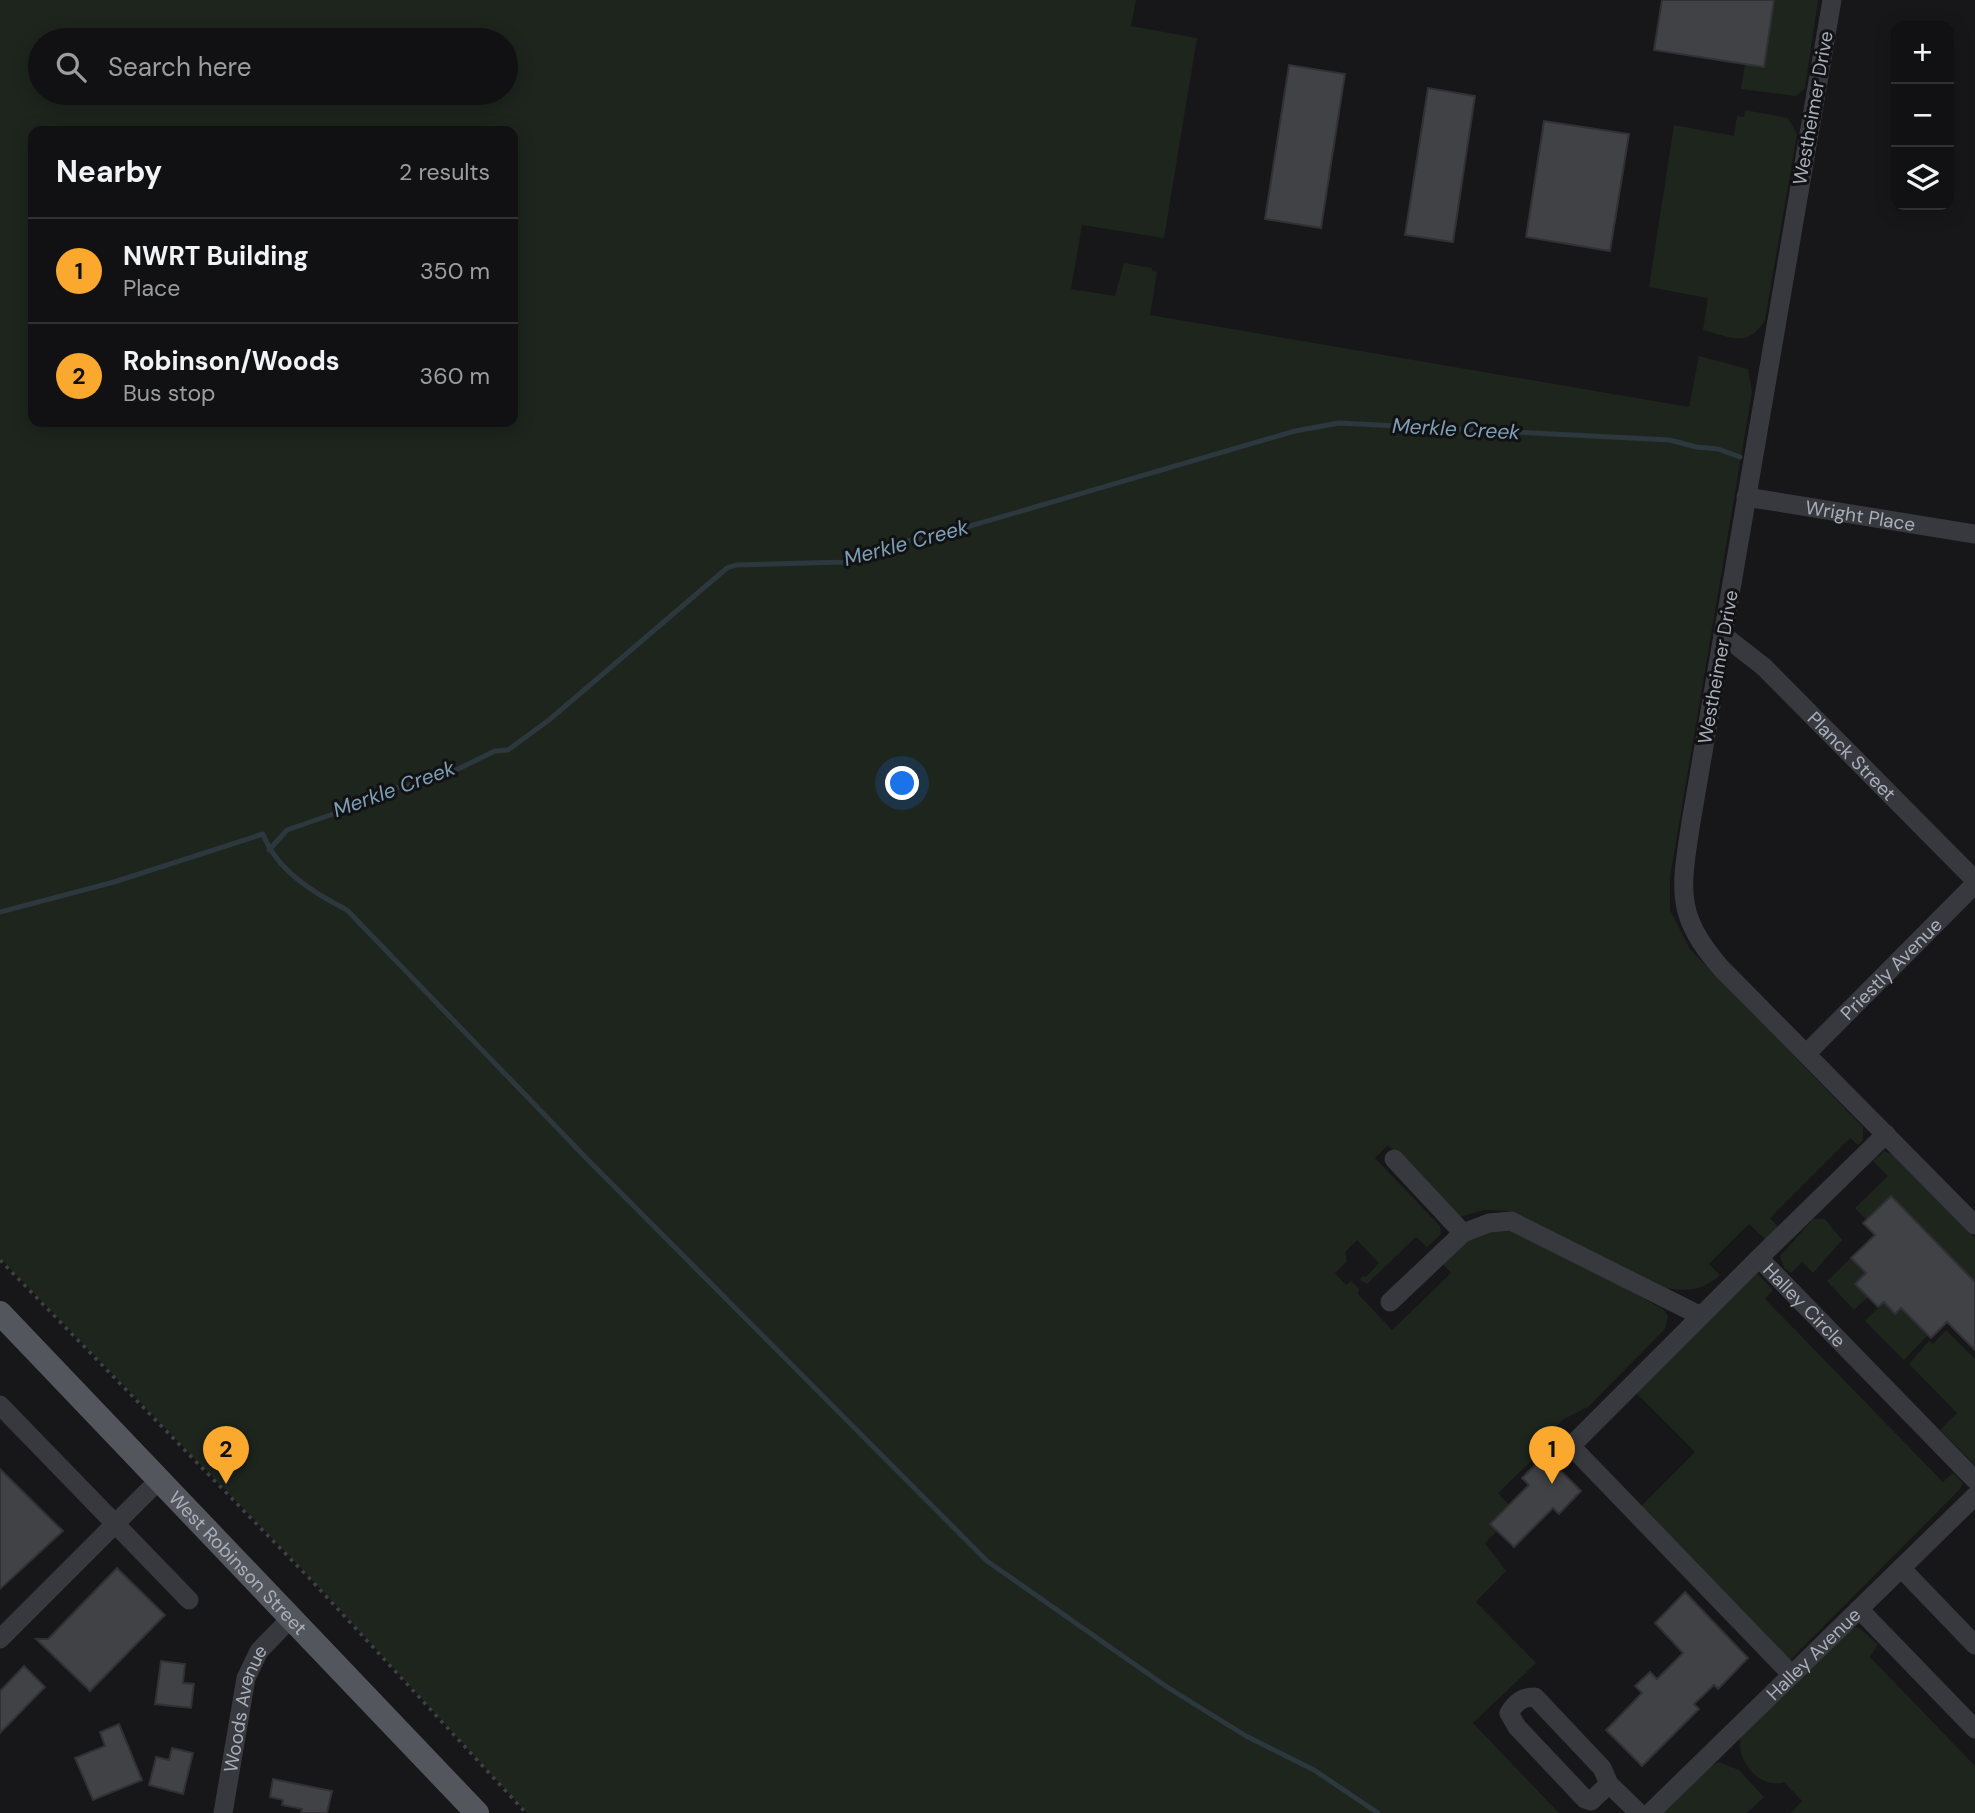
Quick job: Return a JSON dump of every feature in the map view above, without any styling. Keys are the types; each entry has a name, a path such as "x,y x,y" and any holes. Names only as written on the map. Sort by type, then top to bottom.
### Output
{"main road":[{"name":"West Robinson Street","path":"0,1313 477,1813"}],"street":[{"name":"Westheimer Drive","path":"1832,0 1685,866 1684,908 1700,944 1975,1225"},
{"name":"Wright Place","path":"1746,496 1975,534"},
{"name":"Planck Street","path":"1723,635 1764,667 1975,882"},
{"name":"Priestly Avenue","path":"1807,1052 1975,882"},
{"name":"Halley Circle","path":"1886,1134 1759,1258 1975,1480"},
{"path":"1394,1159 1463,1233"},
{"path":"1390,1302 1463,1233 1489,1223 1511,1221 1522,1224 1701,1316"},
{"path":"1759,1258 1570,1446 1792,1675"},
{"path":"0,1405 189,1600"},
{"path":"0,1639 160,1479"},
{"name":"Halley Avenue","path":"1650,1813 1975,1496"},
{"path":"1901,1568 1975,1645"},
{"path":"1859,1609 1975,1729"},
{"name":"Woods Avenue","path":"223,1813 246,1678 259,1651 292,1617"},
{"path":"1609,1784 1591,1801 1585,1799 1517,1727 1509,1713 1513,1706 1521,1699 1535,1697 1602,1768 1609,1784 1639,1813"}],"path":[{"path":"0,1260 311,1580 526,1813"}],"shaded area":[{"path":"0,0 1136,0 1131,26 1197,38 1164,238 1082,225 1071,289 1115,296 1124,263 1152,268 1152,271 1157,272 1150,315 1689,407 1699,356 1748,369 1752,392 1670,878 1670,910 1690,949 1863,1127 1863,1140 1858,1145 1850,1138 1770,1218 1778,1227 1765,1239 1749,1224 1709,1264 1720,1275 1701,1287 1682,1290 1667,1288 1510,1211 1484,1210 1460,1217 1388,1145 1375,1158 1440,1226 1441,1234 1427,1247 1416,1237 1367,1284 1360,1280 1362,1276 1366,1277 1379,1263 1357,1240 1345,1252 1347,1261 1335,1273 1346,1285 1351,1281 1359,1289 1358,1294 1392,1330 1451,1273 1443,1264 1455,1251 1484,1232 1502,1229 1533,1240 1581,1264 1663,1309 1668,1316 1665,1329 1588,1407 1564,1419 1543,1439 1548,1445 1498,1493 1509,1505 1491,1523 1497,1531 1485,1543 1506,1571 1476,1602 1536,1663 1473,1723 1559,1813 527,1813 308,1575 0,1258"},
{"path":"1774,0 1818,0 1805,88 1796,96 1741,89 1745,64 1764,67"},
{"path":"1745,110 1788,118 1797,134 1765,320 1752,335 1730,338 1703,330 1708,298 1649,287 1674,125 1734,136 1737,116 1744,117"},
{"path":"1884,1151 1900,1158 1975,1238 1975,1282 1891,1196 1867,1220 1855,1208 1888,1176 1873,1161"},
{"path":"1813,1219 1825,1219 1842,1240 1813,1273 1802,1262 1791,1273 1784,1268 1780,1256"},
{"path":"1851,1258 1865,1273 1855,1284 1868,1297 1854,1310 1827,1281"},
{"path":"1757,1273 1773,1290 1765,1299 1943,1482 1953,1473 1963,1483 1790,1660 1642,1510 1642,1505 1695,1452 1636,1393"},
{"path":"1884,1302 1895,1313 1901,1308 1928,1335 1904,1360 1865,1321"},
{"path":"1946,1330 1975,1359 1975,1465 1940,1430 1957,1413 1909,1364 1929,1341 1933,1344"},
{"path":"1858,1627 1878,1644 1870,1657 1975,1766 1975,1813 1791,1813 1802,1801 1784,1782 1766,1782 1750,1770 1741,1752 1742,1734 1853,1628"},
{"path":"1719,1762 1739,1770 1764,1797 1747,1813 1662,1813 1709,1767"}],"building":[{"path":"1662,0 1774,0 1764,67 1654,50"},
{"path":"1289,65 1345,74 1321,228 1265,219"},
{"path":"1428,88 1475,96 1453,242 1405,235"},
{"path":"1544,121 1629,134 1610,251 1526,237"},
{"path":"1891,1196 1975,1282 1975,1350 1947,1322 1931,1338 1901,1308 1895,1314 1884,1302 1878,1307 1855,1284 1866,1273 1851,1258 1875,1235 1863,1223"},
{"path":"1545,1455 1581,1491 1559,1514 1553,1508 1514,1547 1490,1524 1529,1485 1522,1478"},
{"path":"0,1469 63,1531 0,1589"},
{"path":"117,1568 165,1615 90,1691 36,1639 48,1639"},
{"path":"1685,1592 1748,1658 1718,1689 1714,1685 1694,1704 1699,1709 1642,1766 1606,1730 1642,1693 1635,1686 1650,1672 1657,1679 1683,1653 1655,1623"},
{"path":"161,1661 185,1664 183,1683 194,1684 191,1708 155,1704"},
{"path":"24,1666 45,1687 0,1733 0,1691"},
{"path":"119,1724 142,1780 93,1800 75,1758 105,1746 100,1732"},
{"path":"172,1748 193,1753 183,1794 149,1785 156,1757 169,1760"},
{"path":"273,1779 332,1791 327,1813 301,1813 302,1809 282,1805 283,1800 270,1797"}],"waterway":[{"name":"Merkle Creek","path":"269,850 287,830 339,812 390,788 405,787 431,776 456,770 495,751 508,750 549,720 727,568 736,565 845,562 870,549 953,531 1295,431 1339,423 1670,440 1718,449 1740,457"},
{"path":"0,912 114,882 263,834 269,847 287,870 298,880 347,910 591,1163 987,1561 1167,1687 1246,1736 1314,1770 1378,1813"}],"place":[{"name":"Robinson/Woods","path":"226,1484"},
{"name":"NWRT Building","path":"1552,1484"}]}
